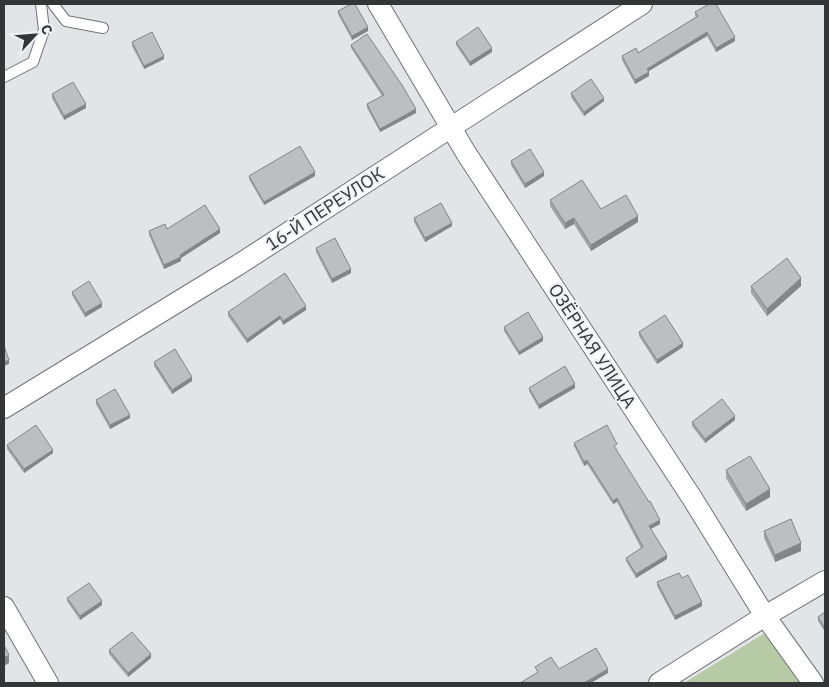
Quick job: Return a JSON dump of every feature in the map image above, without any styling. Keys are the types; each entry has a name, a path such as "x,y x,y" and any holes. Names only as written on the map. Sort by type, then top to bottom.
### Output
{"street":[{"name":"ОЗЁРНАЯ УЛИЦА","path":"378,4 451,128 614,381 692,498 765,616 813,683"},
{"name":"16-Й ПЕРЕУЛОК","path":"4,408 238,265 642,4"},
{"path":"660,683 765,616 825,581"},
{"path":"4,607 48,683"}],"lane":[{"path":"4,77 33,62 44,30 41,4"},
{"path":"53,4 66,21 103,28"}],"green space":[{"path":"768,631 804,683 684,683"}],"building":[{"path":"351,4 355,4 368,27 352,36 338,11"},
{"path":"709,4 716,4 735,37 716,48 707,32 647,69 649,72 635,80 622,56 636,48 638,53 698,16 695,12"},
{"path":"478,27 492,48 470,62 456,42"},
{"path":"152,32 164,56 144,66 132,42"},
{"path":"367,34 416,109 380,129 367,104 384,95 351,45"},
{"path":"591,79 604,98 584,112 571,93"},
{"path":"73,82 86,104 64,116 52,94"},
{"path":"300,146 315,172 264,202 249,176"},
{"path":"530,149 544,172 525,184 511,161"},
{"path":"582,180 601,209 626,195 638,216 591,245 574,218 565,223 550,200"},
{"path":"441,203 452,223 425,238 414,218"},
{"path":"205,205 220,229 180,255 181,257 164,265 149,231 165,224 167,229"},
{"path":"335,238 351,269 332,279 316,248"},
{"path":"787,258 801,278 767,309 751,286"},
{"path":"285,273 306,306 283,321 280,316 247,339 228,312"},
{"path":"89,281 102,303 85,313 72,292"},
{"path":"528,312 543,337 519,352 504,327"},
{"path":"665,315 683,343 657,360 639,332"},
{"path":"4,346 9,360 4,362"},
{"path":"175,349 192,377 172,390 154,362"},
{"path":"565,366 575,384 539,405 529,388"},
{"path":"115,389 130,415 110,425 96,400"},
{"path":"722,399 735,416 705,439 692,422"},
{"path":"36,425 53,450 24,469 7,445"},
{"path":"607,425 617,444 614,446 650,501 660,520 649,526 667,555 636,574 626,558 643,547 617,498 613,501 587,460 584,462 574,443"},
{"path":"750,456 770,489 746,504 726,470"},
{"path":"791,519 801,543 775,555 764,531"},
{"path":"679,573 682,578 688,575 702,602 675,616 657,582"},
{"path":"89,583 102,601 80,616 67,598"},
{"path":"825,612 825,629 818,617"},
{"path":"132,632 151,654 128,673 109,650"},
{"path":"4,645 9,655 4,658"},
{"path":"596,648 608,669 584,683 520,683 538,672 535,667 551,657 559,669"}]}
